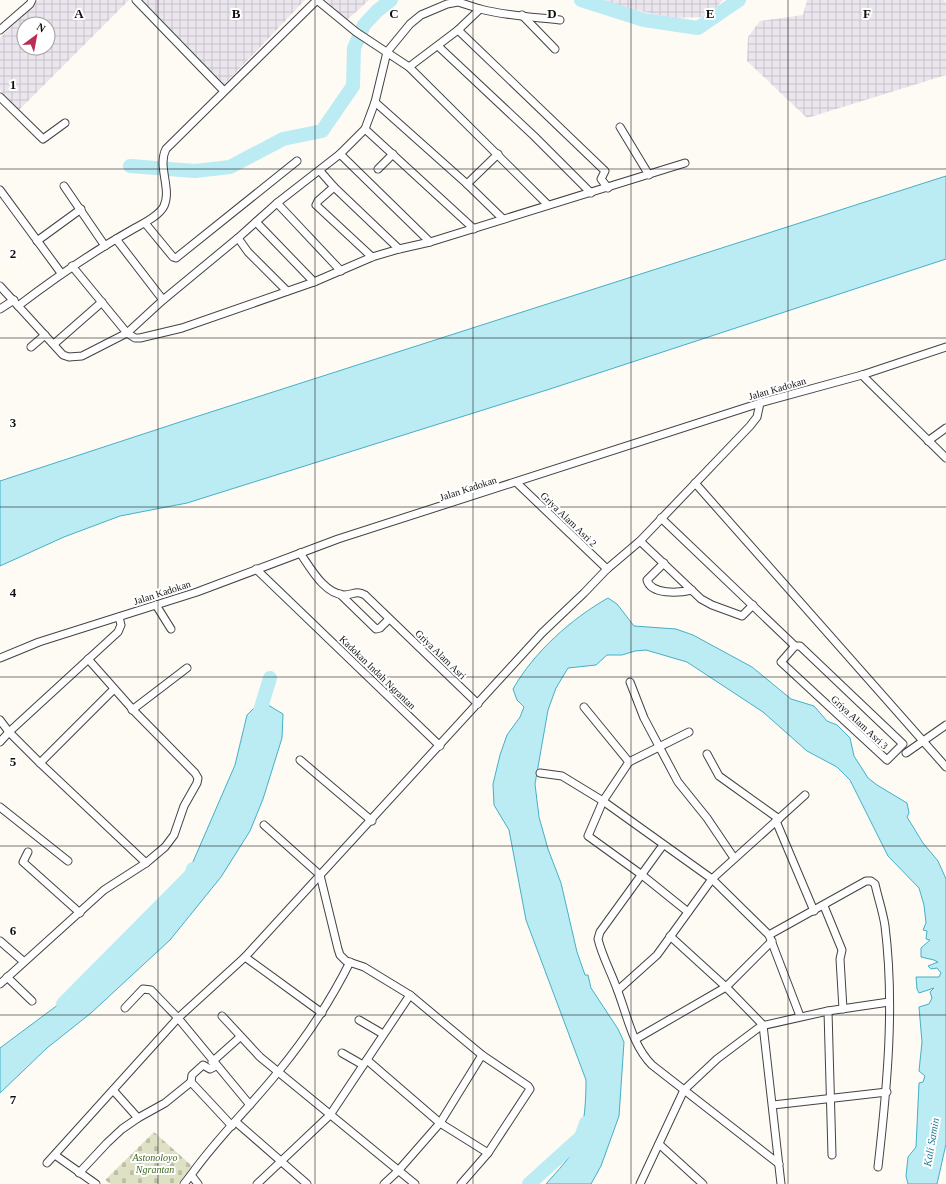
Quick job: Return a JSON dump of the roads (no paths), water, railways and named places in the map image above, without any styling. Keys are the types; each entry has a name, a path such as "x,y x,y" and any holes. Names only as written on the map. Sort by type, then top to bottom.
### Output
{"street":[{"path":"0,30 30,4 32,0"},
{"path":"136,0 224,91"},
{"path":"0,308 16,303 72,266 145,223 160,212 164,205 165,198 163,158 166,149 317,0 356,32 409,66 547,204"},
{"path":"0,286 63,355 75,358 82,356 127,333 163,300 238,238 277,203 340,154 365,129 375,102 387,52 410,24 421,15 447,4 458,2 506,15 522,15 560,20"},
{"path":"409,66 458,30 480,9"},
{"path":"522,15 554,49"},
{"path":"458,30 606,171 601,179 608,188"},
{"path":"438,46 534,136 591,193"},
{"path":"0,97 43,140 65,123"},
{"path":"375,102 467,184 503,219"},
{"path":"620,127 649,175"},
{"path":"365,129 474,229"},
{"path":"340,154 430,242"},
{"path":"378,170 393,154"},
{"path":"467,184 498,154"},
{"path":"145,223 173,257 176,258 297,160"},
{"path":"72,266 127,333 133,337 140,338 182,328 314,282 372,257 474,229 547,204 608,188 685,163"},
{"path":"320,171 334,187 399,249"},
{"path":"64,186 105,246"},
{"path":"334,187 318,201 316,206 372,257"},
{"path":"0,190 61,273"},
{"path":"277,203 341,271"},
{"path":"37,241 81,209"},
{"path":"256,222 314,282"},
{"path":"238,238 248,252 287,291"},
{"path":"116,239 163,300"},
{"path":"54,344 102,302"},
{"path":"31,347 45,335"},
{"name":"Jalan Kadokan","path":"0,658 39,642 156,605 300,553 760,403 862,375 946,347"},
{"path":"862,375 946,458"},
{"path":"47,1163 178,1018 245,957 372,821 542,633 607,569 640,541 750,426 757,417 760,403"},
{"path":"928,441 946,428"},
{"name":"Griya Alam Asri 2","path":"517,483 607,569"},
{"path":"695,483 946,767"},
{"name":"Griya Alam Asri 3","path":"661,518 795,646 800,646 903,744 887,760 781,662 795,646"},
{"path":"640,541 706,602 740,616 743,616 753,606"},
{"name":"Griya Alam Asri","path":"300,553 328,588 340,594 376,629 380,628 389,619"},
{"path":"664,563 647,580 652,588 656,590 692,590"},
{"name":"Kadokan Indah Ngrantan","path":"256,569 440,746"},
{"name":"Griya Alam Asri","path":"340,594 360,593 478,704"},
{"path":"156,605 171,629"},
{"path":"0,742 118,632 121,625 119,617"},
{"path":"0,984 23,961 80,913 104,890 146,863 165,847 174,835 184,806 198,778 195,773 132,710 88,660"},
{"path":"132,710 186,668"},
{"path":"630,682 644,718 678,782 707,818 734,858"},
{"path":"40,763 114,689"},
{"path":"584,707 628,762"},
{"path":"0,720 9,732 40,763 146,863"},
{"path":"906,753 922,740 946,725"},
{"path":"688,912 642,875 588,836 603,801 628,762 689,732"},
{"path":"707,754 720,776 777,820 814,911"},
{"path":"300,760 372,821"},
{"path":"540,773 562,776 603,801 712,879 770,938 800,1016"},
{"path":"618,990 631,977 649,963 712,879 805,795"},
{"path":"0,807 68,861"},
{"path":"264,825 320,875 340,955 350,962 364,967 410,995 482,1055 528,1086 530,1089 488,1153 461,1184"},
{"path":"663,844 600,932 598,939 618,990 626,1019 647,1060 779,1164"},
{"path":"28,852 23,862 80,913"},
{"path":"636,1039 726,987 770,938 866,881 871,881 875,884 884,924 888,956 890,1002 887,1092 878,1167"},
{"path":"824,906 842,950 840,959 843,1009"},
{"path":"670,936 726,987 763,1025 773,1105 780,1184"},
{"path":"0,941 23,961"},
{"path":"245,957 322,1013"},
{"path":"184,1184 278,1072 322,1013 350,962"},
{"path":"7,977 32,1000"},
{"path":"125,1008 139,993 148,988 155,993 178,1018 214,1064 250,1105"},
{"path":"257,1184 330,1115 410,995"},
{"path":"643,1183 684,1090 717,1059 763,1025 828,1010 890,1002"},
{"path":"828,1010 832,1155"},
{"path":"222,1016 254,1052 415,1184"},
{"path":"359,1020 383,1034"},
{"path":"79,1173 107,1143 138,1118 165,1103 191,1082 192,1076 203,1065 210,1069 240,1037"},
{"path":"342,1053 365,1063 440,1122 488,1153"},
{"path":"384,1184 398,1171 440,1122 482,1055"},
{"path":"191,1082 234,1124 307,1184"},
{"path":"113,1090 138,1118"},
{"path":"773,1105 887,1092"},
{"path":"659,1144 703,1184"},
{"path":"55,1155 96,1184"},
{"path":"191,1175 198,1184"}],"water":[{"path":"946,176 946,259 550,389 187,503 120,516 64,537 0,566 0,481"},
{"name":"Kali Samin","path":"608,598 617,604 634,626 676,629 693,635 752,667 791,699 814,706 827,721 837,725 850,738 854,756 868,778 907,803 909,813 907,817 923,843 938,861 946,879 946,1144 937,1184 908,1184 906,1176 908,1157 916,1147 919,1083 923,1082 925,1076 919,1071 922,1042 919,1007 929,1004 932,998 930,992 934,988 919,993 917,989 916,977 939,977 941,973 937,968 931,969 928,966 938,962 921,957 921,948 930,940 926,939 927,931 923,930 926,923 924,905 919,888 888,856 850,780 837,767 807,751 763,712 687,662 646,650 635,651 622,655 607,655 596,665 568,668 556,688 548,710 535,784 539,817 548,849 561,883 577,952 585,975 588,975 591,988 618,1029 624,1042 619,1116 601,1166 591,1184 546,1184 569,1157 579,1139 584,1118 586,1080 526,920 509,830 494,805 493,784 500,755 507,735 520,717 524,707 517,700 513,689 532,662 554,638 580,616"},
{"path":"268,705 283,714 282,738 263,799 250,831 221,877 170,940 91,1013 47,1048 0,1093 0,1048 98,975 158,917 175,894 189,871 235,765 247,715 255,707"}],"waterway":[{"path":"130,166 195,171 230,167 283,139 322,131 353,86 354,48 364,25 377,11 391,0"},
{"path":"581,0 644,20 698,28 739,0"},
{"path":"256,724 270,678"},
{"path":"63,1004 191,875 193,869"},
{"path":"529,1184 581,1137 586,1123"}],"park label":[{"name":"Astonoloyo Ngrantan","path":"155,1162"}]}
